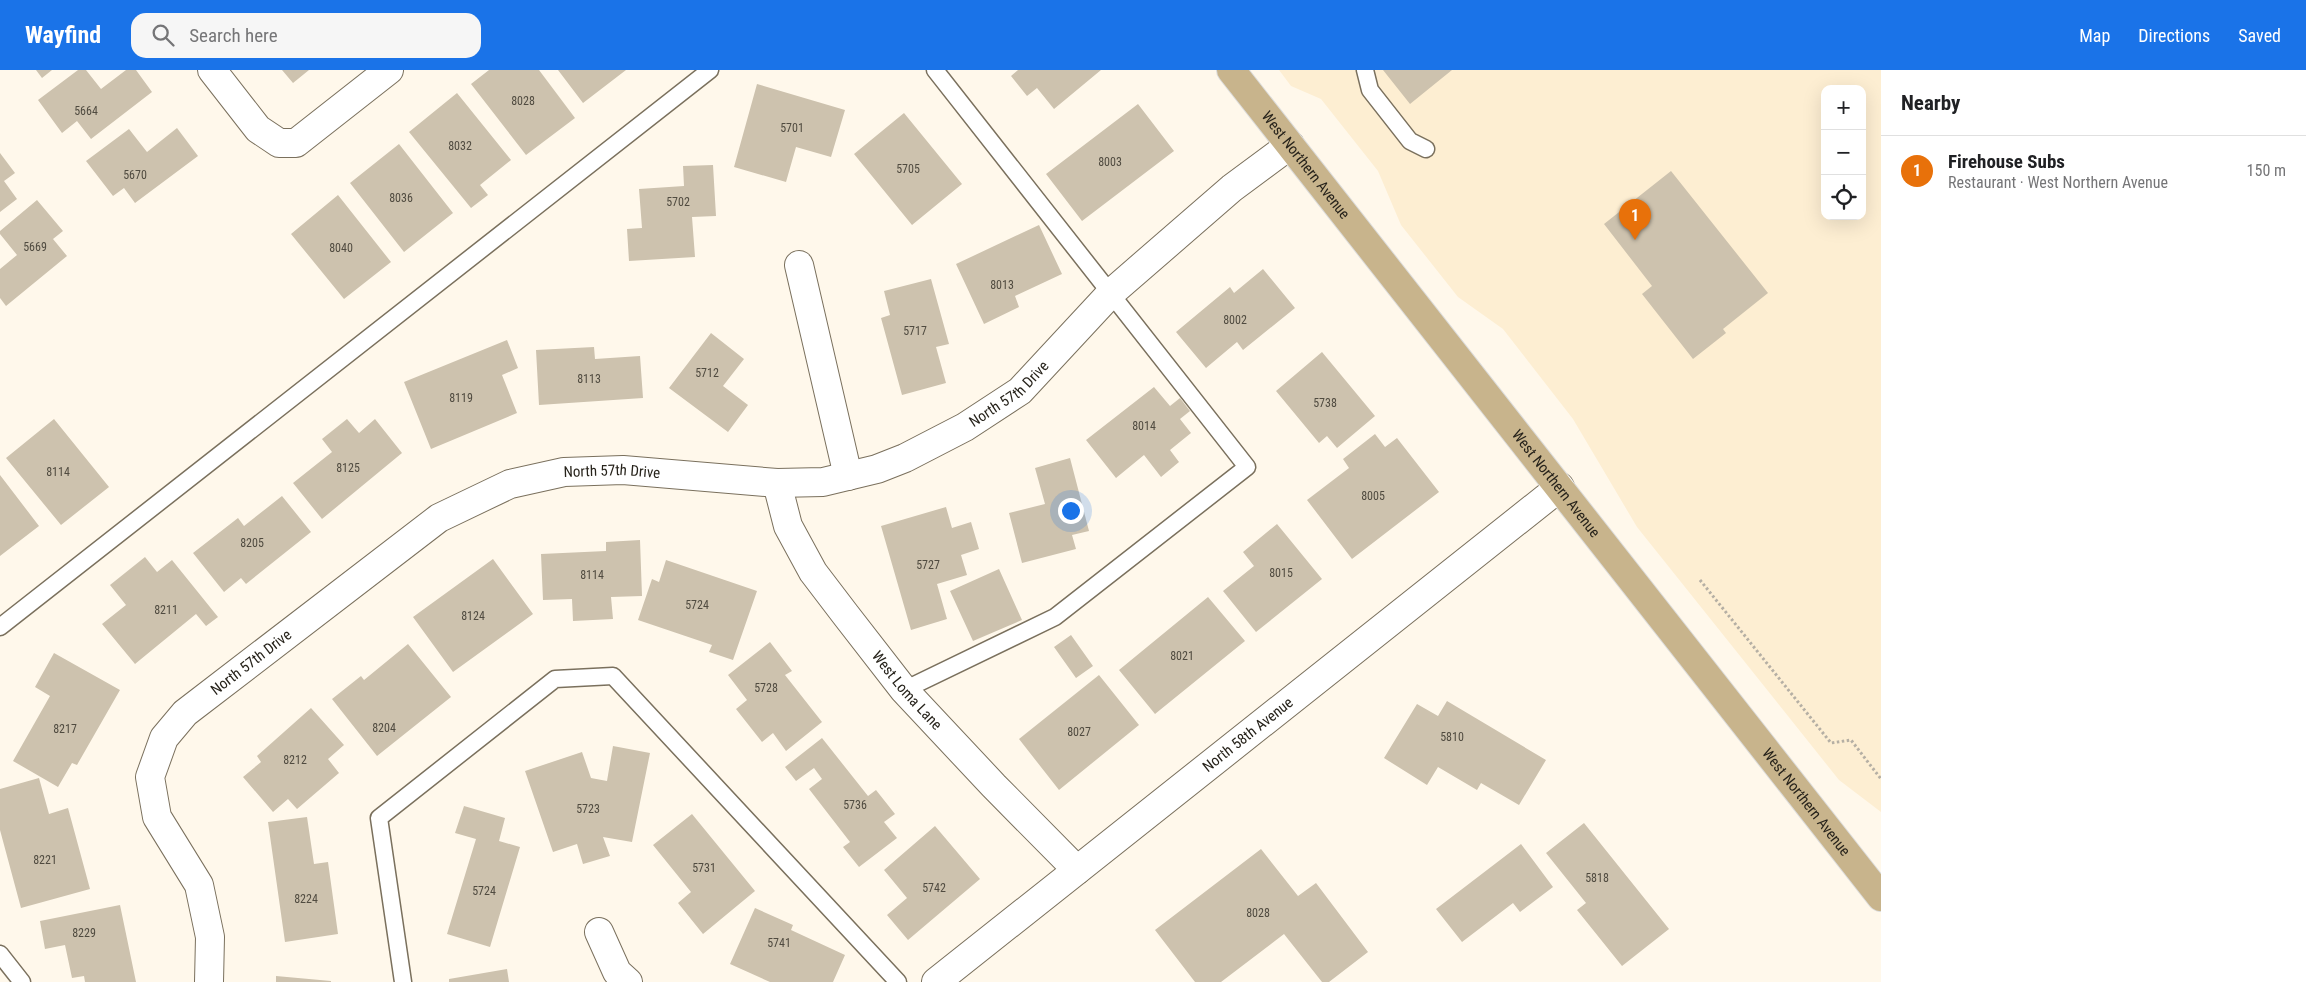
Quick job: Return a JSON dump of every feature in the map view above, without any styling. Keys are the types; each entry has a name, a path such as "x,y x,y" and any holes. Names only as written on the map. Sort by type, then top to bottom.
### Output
{"main road":[{"name":"West Northern Avenue","path":"1231,70 1881,896"}],"street":[{"path":"212,70 258,129 279,143 296,144 389,70"},
{"name":"North 57th Drive","path":"209,982 210,937 199,885 157,817 150,777 164,738 185,713 439,518 510,484 564,472 623,470 777,483 823,482 877,470 906,458 966,427 1020,391 1111,293 1232,188 1290,145"},
{"path":"799,265 848,476"},
{"name":"West Loma Lane","path":"777,483 788,526 813,572 904,690 994,786 1078,870"},
{"name":"North 58th Avenue","path":"936,982 1560,487"},
{"path":"599,932 617,972 628,982"}],"lane":[{"path":"0,627 710,70"},
{"path":"904,690 1055,617 1247,467 935,70"},
{"path":"1364,70 1370,90 1410,141 1426,149"},
{"path":"403,982 379,818 555,679 614,676 898,982"},
{"path":"0,954 22,982"}],"path":[{"path":"1700,580 1831,743 1851,740 1881,779"}],"shaded area":[{"path":"1279,70 1881,70 1881,812 1839,780 1637,527 1573,419 1503,329 1458,297 1401,225 1378,171 1321,99 1291,86"}],"building":[{"path":"36,70 52,70 42,78"},
{"path":"78,70 86,70 101,89 126,70 136,70 152,92 91,139 77,121 62,133 38,100"},
{"path":"282,70 309,70 293,83"},
{"path":"489,70 539,70 575,118 526,155 471,84"},
{"path":"558,70 626,70 583,103"},
{"path":"1018,70 1101,70 1054,109 1037,88 1027,96 1011,76"},
{"path":"1383,70 1452,70 1410,104"},
{"path":"757,84 845,110 831,157 796,147 786,182 734,167"},
{"path":"457,93 511,160 480,185 488,195 471,208 409,132"},
{"path":"1138,104 1174,151 1082,221 1046,174"},
{"path":"904,113 962,184 912,225 854,154"},
{"path":"177,128 198,156 135,203 124,188 113,196 86,161 129,129 147,152"},
{"path":"399,144 453,213 404,252 350,183"},
{"path":"0,153 15,173 4,181 17,199 0,212"},
{"path":"713,165 716,216 692,217 695,257 629,261 627,229 642,228 639,189 684,186 683,166"},
{"path":"1671,171 1768,293 1723,329 1726,333 1693,359 1642,294 1652,286 1604,224"},
{"path":"338,195 391,262 344,299 291,234"},
{"path":"37,200 63,231 53,239 67,256 6,306 0,298 0,269 17,255 0,234 0,231"},
{"path":"1039,225 1062,274 1015,296 1019,307 984,324 956,264"},
{"path":"1263,269 1295,308 1243,350 1237,342 1206,368 1176,332 1230,287 1234,293"},
{"path":"931,279 949,344 936,347 946,383 902,395 881,318 890,315 884,291"},
{"path":"711,333 744,359 723,386 748,405 728,432 669,388"},
{"path":"507,340 518,368 502,375 517,413 431,449 404,382"},
{"path":"594,347 595,359 640,356 643,398 539,405 536,350"},
{"path":"1322,352 1375,416 1337,448 1327,436 1319,443 1276,391"},
{"path":"1154,387 1170,406 1180,398 1190,411 1180,419 1191,433 1170,450 1179,462 1161,477 1144,455 1116,478 1086,440"},
{"path":"54,419 109,487 61,525 6,458"},
{"path":"347,419 359,433 375,419 402,453 322,519 293,483 332,452 322,439"},
{"path":"1375,434 1385,447 1397,438 1439,492 1352,559 1307,500 1349,468 1343,459"},
{"path":"1070,458 1089,531 1072,535 1076,549 1022,563 1009,513 1045,504 1035,468"},
{"path":"0,475 39,526 0,556"},
{"path":"282,496 311,532 246,584 241,578 224,592 193,553 238,518 244,526"},
{"path":"946,507 952,528 971,522 979,549 961,555 967,575 937,584 947,619 911,630 881,526"},
{"path":"1277,524 1322,579 1256,632 1223,591 1254,566 1243,552"},
{"path":"640,540 642,596 611,597 613,619 573,621 572,599 543,600 541,554 606,551 606,542"},
{"path":"145,557 157,572 172,560 218,617 206,626 196,614 135,664 102,624 126,605 110,585"},
{"path":"493,559 533,614 453,672 413,617"},
{"path":"666,560 757,591 733,660 709,652 712,645 638,620 652,579 659,582"},
{"path":"999,569 1022,620 973,641 950,591"},
{"path":"1208,597 1245,641 1155,714 1119,670"},
{"path":"1071,635 1093,666 1076,678 1054,647"},
{"path":"770,642 792,671 785,675 822,722 786,751 773,733 762,742 736,709 747,700 728,675"},
{"path":"408,644 451,697 377,756 332,699 361,676 364,680"},
{"path":"54,653 120,690 77,765 72,763 58,787 13,761 50,696 35,687"},
{"path":"1099,675 1139,725 1059,790 1019,739"},
{"path":"1447,701 1546,760 1519,805 1481,783 1477,790 1438,767 1427,785 1384,758 1417,704 1438,716"},
{"path":"311,708 344,745 328,759 339,773 297,809 288,799 273,812 243,777 261,762 257,756"},
{"path":"822,738 868,796 876,790 895,814 884,822 897,838 859,867 843,847 850,842 809,789 822,779 814,768 796,781 785,767"},
{"path":"613,746 650,753 632,842 603,837 610,856 583,864 577,844 553,852 525,771 582,752 591,778 607,781"},
{"path":"39,778 49,814 68,808 90,889 21,908 0,830 0,789"},
{"path":"464,806 505,818 499,841 520,847 490,947 447,934 476,839 455,833"},
{"path":"692,814 755,891 703,934 678,903 691,892 653,845"},
{"path":"307,817 314,864 328,862 338,934 285,942 268,822"},
{"path":"1584,823 1669,929 1622,966 1577,910 1586,903 1546,853"},
{"path":"935,826 980,879 908,940 887,915 907,898 884,870"},
{"path":"1521,844 1553,887 1520,912 1513,903 1462,942 1436,909"},
{"path":"1261,849 1298,896 1316,883 1368,952 1329,982 1322,982 1284,934 1221,982 1195,982 1155,930"},
{"path":"120,905 136,982 85,982 84,976 72,978 65,945 45,949 40,921"},
{"path":"755,908 793,925 791,930 845,955 833,982 770,982 730,964"},
{"path":"507,969 509,982 449,982 449,979"},
{"path":"276,976 331,981 331,982 276,982"}],"place":[{"name":"Firehouse Subs","path":"1635,240"}]}
